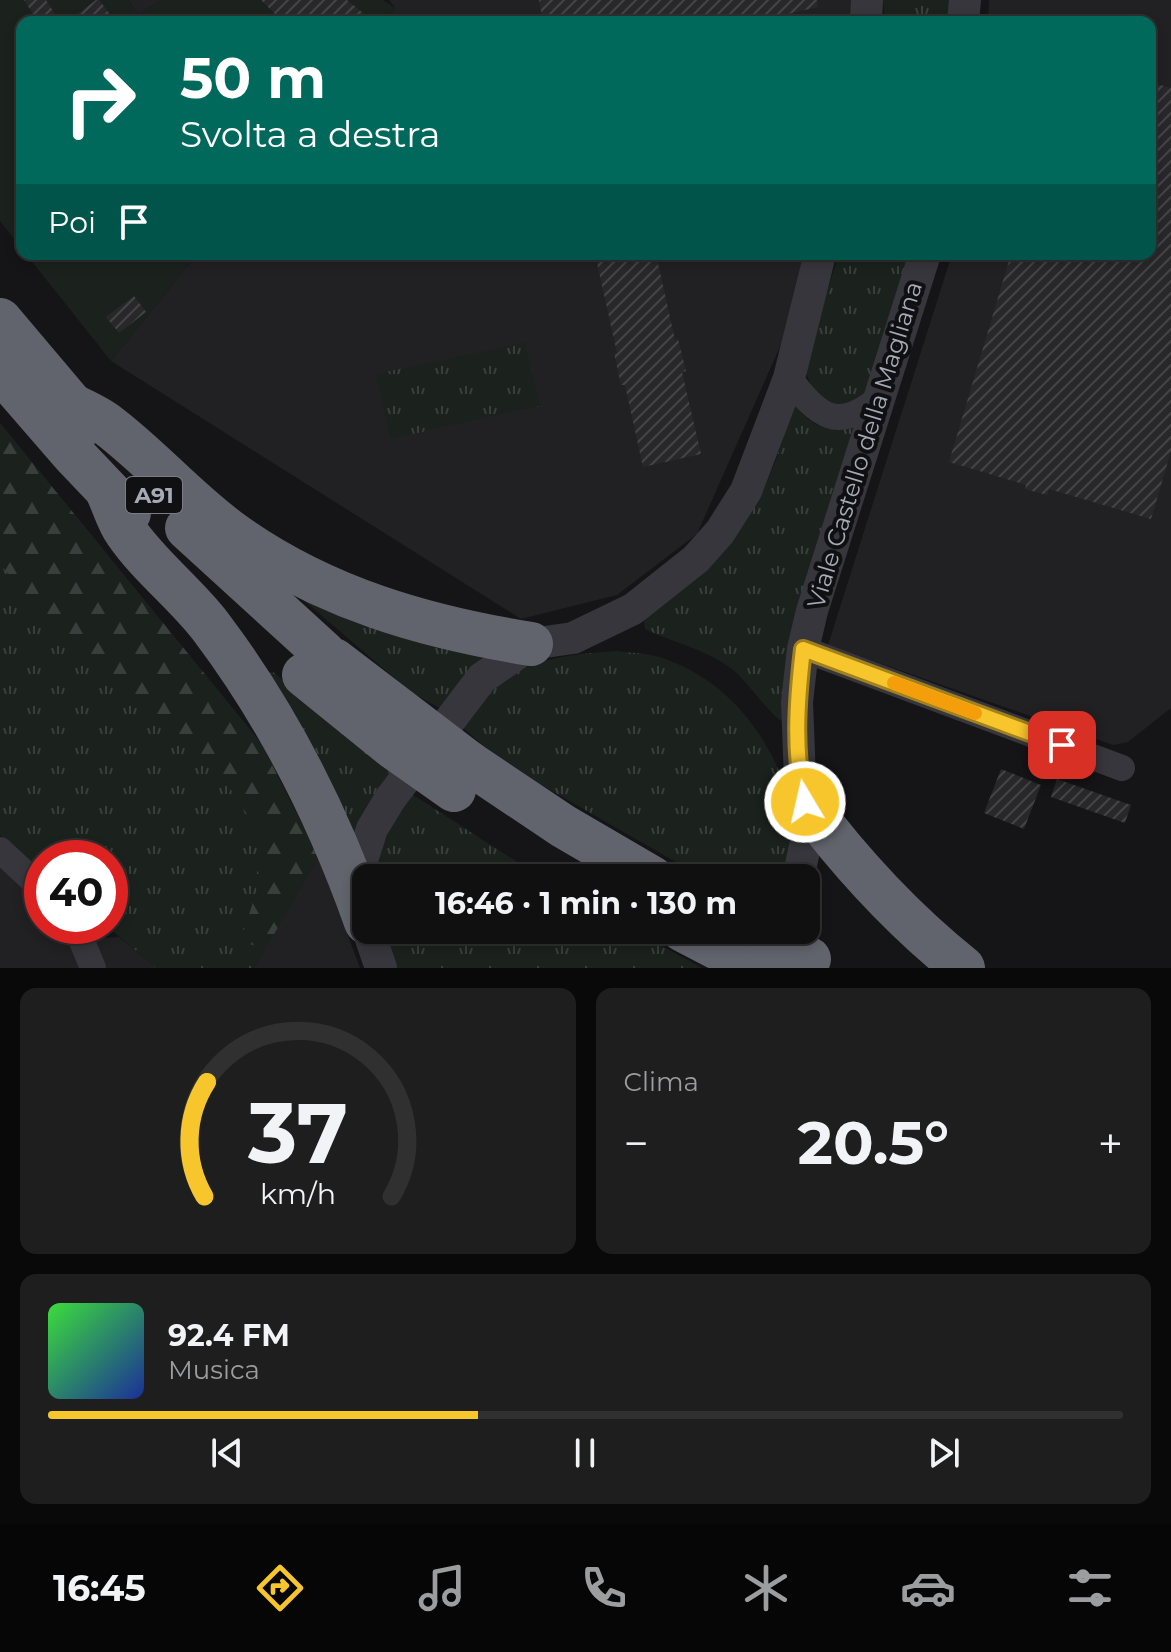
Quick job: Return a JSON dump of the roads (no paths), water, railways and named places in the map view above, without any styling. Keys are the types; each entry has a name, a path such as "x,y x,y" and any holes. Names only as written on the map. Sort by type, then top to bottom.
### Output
{"highway":[{"name":"A91","path":"0,320 67,403 160,502 240,579 314,664"},
{"name":"A91","path":"0,370 108,493 223,604 314,664 574,864"},
{"path":"67,403 103,422 234,535 299,575 365,605 428,624 478,636 552,641"},
{"path":"108,493 125,531 210,625 256,693 321,812 352,882"},
{"name":"A91","path":"461,776 563,826 628,864"},
{"path":"803,790 843,852 876,891 963,968"},
{"path":"743,950 819,964"}],"street":[{"path":"362,864 372,829 390,799 482,678 552,641 633,609 696,559 720,532 746,491 789,378 818,260"},
{"name":"Viale Castello della Magliana","path":"801,864 806,842 797,702 803,649 812,611 923,260"},
{"path":"789,378 808,404 826,416 847,416 864,411 879,398"},
{"path":"803,649 1122,768"},
{"path":"0,850 24,872"},
{"path":"83,944 93,968"},
{"path":"373,944 381,968"}]}
